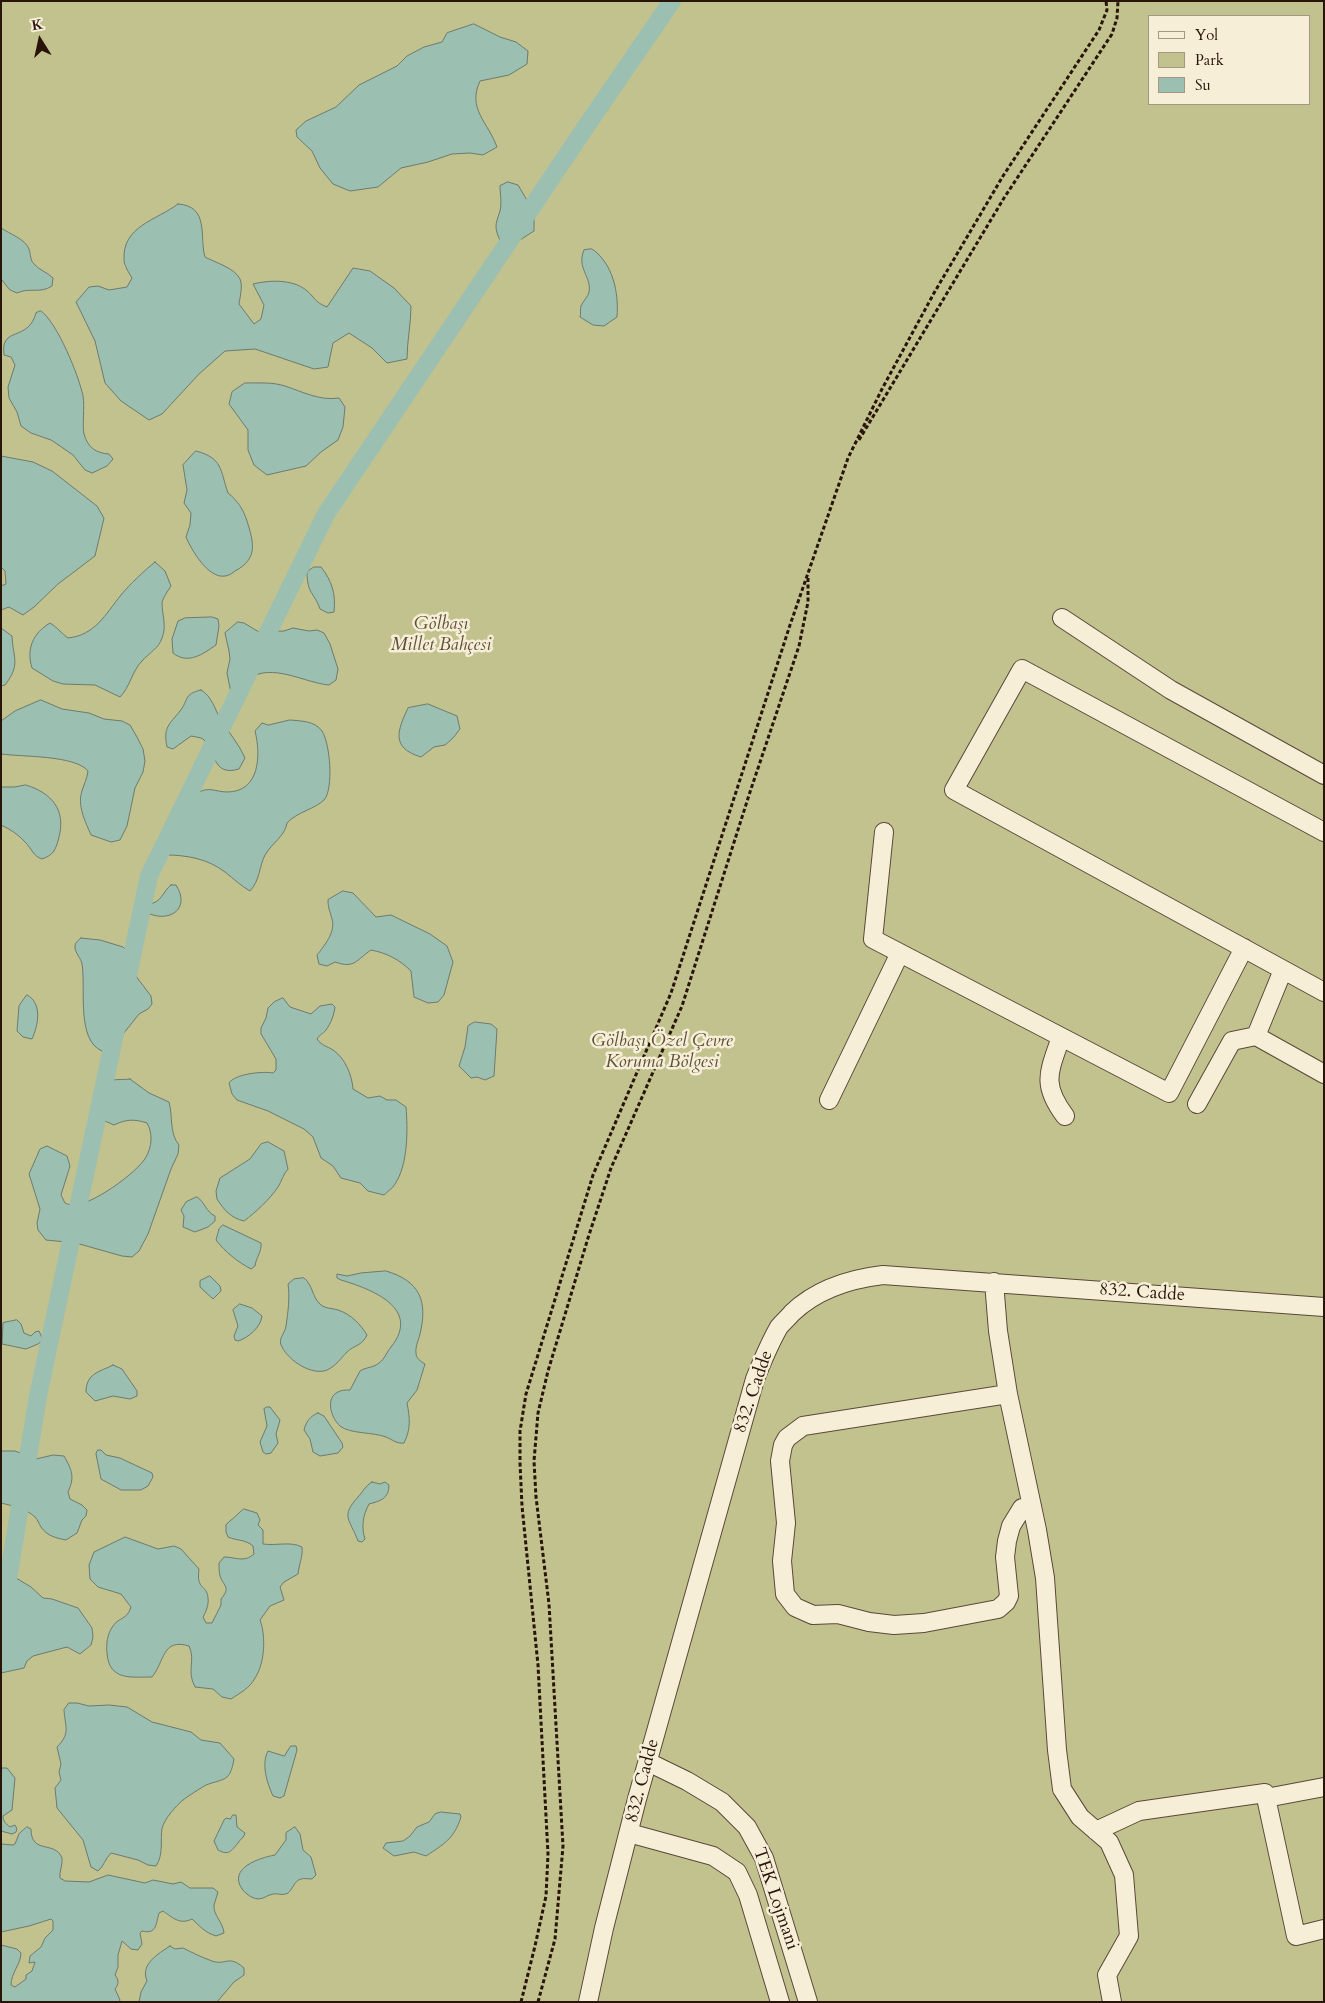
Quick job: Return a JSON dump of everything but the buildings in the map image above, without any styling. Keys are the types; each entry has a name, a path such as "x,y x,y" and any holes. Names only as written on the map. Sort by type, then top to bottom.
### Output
{"street":[{"path":"1062,618 1171,690 1324,775"},
{"path":"1324,832 1022,669 954,790 1324,992"},
{"path":"884,832 874,939 1169,1093 1244,948"},
{"path":"830,1100 900,953"},
{"path":"1256,1036 1282,970"},
{"path":"1198,1104 1232,1040 1256,1036 1324,1074"},
{"path":"1061,1037 1049,1071 1049,1085 1054,1100 1065,1116"},
{"name":"832. Cadde","path":"588,2002 604,1928 629,1833 754,1380 780,1325 800,1306 821,1292 842,1282 883,1274 1324,1307"},
{"path":"994,1282 998,1331 1008,1394 1045,1578 1057,1750 1062,1789 1080,1817 1109,1842 1124,1875 1129,1936 1107,1975 1112,2002"},
{"path":"1008,1394 802,1426 792,1433 783,1445 780,1462 786,1523 782,1561 785,1594 795,1607 813,1615 838,1614 868,1622 894,1625 924,1623 998,1609 1006,1602 1009,1596 1005,1557 1011,1526 1022,1508 1032,1506"},
{"name":"TEK Lojmani","path":"648,1762 687,1781 722,1802 747,1827 764,1858 808,2002"},
{"path":"1266,1798 1324,1787"},
{"path":"1096,1831 1139,1811 1265,1792 1296,1936 1324,1930"},
{"name":"TEK Lojmani","path":"629,1833 713,1856 737,1872 748,1895 780,2002"}],"path":[{"path":"521,2002 536,1946 546,1896 548,1854 538,1665 522,1506 520,1431 526,1394 593,1175 671,993 807,575 848,458 892,371 1003,176 1099,30 1107,10 1106,1"},
{"path":"848,458 1004,198 1112,34 1117,18 1118,1"},
{"path":"538,2002 555,1938 563,1846 548,1604 535,1479 534,1461 538,1414 548,1371 602,1194 611,1168 682,1006 799,646 808,602 807,575"}],"green space":[{"name":"Gölbaşı Millet Bahçesi","path":"1,1 1324,1 1324,2002 1,2002"}],"water":[{"path":"474,24 500,37 516,42 528,51 527,64 509,75 480,81 476,100 477,108 497,147 483,155 470,153 452,154 401,168 378,187 350,191 333,184 320,168 312,151 297,137 296,130 306,121 336,107 359,85 397,66 407,56 424,47 442,42 447,33"},
{"path":"508,182 518,185 534,212 534,231 512,245 501,243 496,227 501,208 500,186"},
{"path":"178,204 195,210 199,216 205,257 234,272 240,279 239,304 254,324 261,319 264,305 253,284 273,281 294,284 306,290 317,301 327,307 353,268 370,271 394,288 411,306 407,359 387,363 372,348 349,333 333,343 328,367 314,369 255,349 225,351 199,374 162,414 149,420 121,401 105,383 95,341 76,302 89,287 98,286 109,290 127,287 132,278 124,260 125,248 129,239 142,225"},
{"path":"1,228 27,245 33,262 38,268 53,278 52,286 43,290 26,290 17,293 10,290 1,279"},
{"path":"592,249 610,270 616,289 617,317 604,326 593,325 580,317 581,306 588,294 589,287 582,256 584,250"},
{"path":"41,311 54,326 77,376 83,396 83,430 86,439 93,449 109,454 113,459 107,466 92,473 85,470 73,455 51,440 31,433 21,426 17,412 9,398 8,387 15,365 11,357 4,355 6,340 27,328 36,313"},
{"path":"245,383 276,384 318,397 339,398 345,407 343,427 338,440 306,466 267,475 254,465 248,450 248,430 229,404 232,392"},
{"path":"196,451 216,461 228,493 242,509 251,536 252,550 248,561 226,576 212,573 201,562 186,537 191,513 184,503 187,490 183,465"},
{"path":"1,456 33,462 52,471 97,506 104,518 95,556 58,584 23,615 9,607 1,610 1,586 6,584 5,571 1,567"},
{"path":"155,562 165,571 171,586 164,596 162,603 164,625 161,642 136,669 120,697 95,685 63,684 53,681 32,668 30,654 32,642 44,627 50,623 68,638 85,633 99,623 128,587"},
{"path":"314,567 321,567 328,577 334,594 334,612 328,613 320,609 310,589 307,572"},
{"path":"212,617 218,619 219,626 216,645 201,655 190,658 184,658 173,653 172,639 178,621 185,618"},
{"path":"238,622 244,623 259,632 284,631 293,628 309,631 317,630 324,633 330,644 338,669 336,680 329,685 267,672 249,679 237,694 231,693 227,673 230,659 225,633"},
{"path":"1,628 12,636 15,666 10,678 5,685 1,686"},
{"path":"201,690 211,699 221,720 243,753 245,758 239,769 230,770 219,766 207,744 200,738 191,736 173,749 167,747 166,731 170,723 191,693"},
{"path":"41,700 62,709 89,713 104,719 122,721 130,725 137,737 143,749 145,761 143,772 135,788 127,826 120,840 111,842 91,835 84,819 80,802 88,771 72,762 60,759 1,754 1,721 15,711"},
{"path":"428,704 457,716 460,729 445,745 434,747 421,757 405,749 399,738 399,731 408,708"},
{"path":"290,720 312,723 322,731 329,755 329,786 324,800 287,823 284,832 265,855 258,878 250,891 212,864 189,857 166,855 164,845 185,814 193,796 205,790 227,792 246,786 256,770 258,751 255,731 262,723 268,725"},
{"path":"26,785 35,788 50,798 55,804 60,819 61,827 55,848 49,856 42,859 20,837 1,825 1,787"},
{"path":"171,885 176,885 180,894 179,908 169,915 162,916 146,912 148,904 156,902"},
{"path":"343,891 353,893 376,917 391,915 430,934 447,946 453,962 444,995 438,1002 428,1003 414,997 411,971 398,960 382,953 371,950 351,964 335,962 327,966 319,964 317,955 329,938 333,924 328,900"},
{"path":"81,938 100,940 123,947 128,952 135,975 151,996 152,1004 148,1009 139,1014 116,1043 102,1051 94,1045 88,1036 85,1025 82,964 75,947"},
{"path":"27,995 35,1003 38,1015 32,1039 23,1037 17,1031 19,1006"},
{"path":"283,998 290,1007 311,1014 320,1006 332,1004 335,1007 331,1022 317,1039 337,1053 344,1062 351,1078 353,1089 368,1098 380,1096 387,1100 396,1100 406,1107 407,1136 405,1157 399,1176 394,1185 384,1195 368,1191 360,1183 341,1178 333,1166 321,1158 313,1137 304,1129 268,1111 237,1100 232,1094 229,1083 237,1077 262,1072 273,1073 276,1070 276,1059 261,1034 261,1028 268,1008 274,1002"},
{"path":"475,1022 491,1024 497,1029 494,1076 485,1080 477,1077 471,1078 459,1066 465,1047 468,1026"},
{"path":"130,1079 149,1093 169,1102 172,1130 179,1145 178,1154 148,1234 139,1251 132,1257 76,1243 46,1240 38,1230 37,1223 40,1209 29,1174 40,1149 47,1146 67,1156 70,1166 61,1195 65,1203 71,1205 80,1204 101,1195 134,1171 146,1157 150,1149 151,1140 147,1123 130,1120 114,1125 105,1121 97,1102 97,1090 105,1082"},
{"path":"268,1142 284,1151 288,1169 278,1187 267,1201 244,1221 239,1220 228,1213 217,1199 216,1191 220,1178 250,1159 261,1144"},
{"path":"197,1197 215,1216 215,1221 208,1227 195,1232 183,1227 184,1216 181,1210 186,1202"},
{"path":"223,1225 261,1243 261,1249 255,1266 251,1269 223,1249 216,1240 219,1229"},
{"path":"386,1271 407,1280 419,1294 422,1302 422,1322 416,1355 425,1364 417,1390 407,1403 409,1423 404,1443 381,1435 344,1429 334,1418 331,1408 334,1395 341,1391 350,1390 360,1371 374,1366 383,1360 399,1333 400,1321 397,1311 389,1302 366,1289 337,1278 337,1274 347,1276"},
{"path":"210,1276 220,1286 221,1291 213,1299 200,1287 200,1281"},
{"path":"304,1278 320,1304 347,1314 359,1324 367,1335 363,1341 327,1370 315,1371 295,1362 285,1352 280,1341 285,1329 287,1316 288,1284 294,1279"},
{"path":"240,1304 252,1308 262,1316 259,1324 253,1331 238,1341 235,1340 234,1336 238,1326 233,1310"},
{"path":"17,1320 21,1324 24,1333 31,1336 39,1331 43,1340 26,1349 2,1344 3,1323"},
{"path":"113,1365 122,1369 137,1391 137,1396 130,1399 113,1396 95,1401 86,1392 88,1381 95,1374"},
{"path":"270,1407 280,1420 276,1434 278,1443 271,1453 266,1454 263,1452 260,1442 267,1426 264,1409"},
{"path":"318,1413 324,1416 342,1443 343,1447 338,1453 320,1456 313,1452 310,1439 304,1430 309,1420"},
{"path":"98,1450 152,1473 153,1477 148,1486 141,1490 121,1490 101,1479 96,1454"},
{"path":"1,1451 15,1451 36,1459 53,1455 64,1456 72,1474 68,1492 70,1499 87,1510 77,1533 66,1540 52,1536 43,1530 36,1518 27,1511 1,1503"},
{"path":"372,1482 380,1484 385,1482 389,1485 389,1490 383,1499 369,1504 364,1517 363,1530 365,1539 362,1542 358,1541 348,1514 349,1509"},
{"path":"244,1509 257,1513 260,1520 258,1525 263,1530 263,1544 293,1544 302,1547 298,1574 284,1582 280,1587 284,1600 270,1606 260,1620 264,1649 261,1665 253,1682 231,1699 222,1697 213,1689 195,1687 191,1676 191,1651 189,1646 180,1644 174,1645 165,1652 152,1677 129,1677 117,1673 112,1669 109,1662 107,1640 113,1626 127,1614 131,1607 121,1594 98,1587 90,1579 89,1565 94,1552 125,1537 158,1549 174,1546 181,1549 199,1569 199,1581 206,1591 208,1600 203,1617 206,1623 212,1623 221,1605 221,1599 226,1592 226,1587 220,1576 219,1563 224,1557 243,1559 254,1554 253,1546 247,1542 228,1537 226,1532 226,1525"},
{"path":"6,1572 31,1587 43,1598 52,1599 78,1608 92,1628 93,1637 91,1645 80,1654 67,1647 33,1656 27,1661 24,1668 1,1673 1,1574"},
{"path":"69,1703 89,1706 109,1705 127,1707 152,1722 191,1732 201,1740 220,1743 234,1759 231,1772 226,1778 206,1785 188,1796 168,1816 162,1828 161,1852 156,1866 111,1853 98,1871 91,1867 83,1840 57,1808 55,1788 61,1780 59,1772 61,1764 57,1747 66,1734 64,1710"},
{"path":"291,1746 296,1746 297,1750 284,1796 280,1798 273,1796 269,1785 265,1768 266,1756 268,1751 284,1756"},
{"path":"2,1768 7,1768 15,1778 12,1810 3,1816 5,1822 10,1827 15,1825 17,1829 12,1834 1,1831"},
{"path":"441,1812 460,1814 461,1817 452,1836 426,1856 414,1852 394,1856 383,1848 386,1843 403,1841 417,1827 429,1822 435,1814"},
{"path":"233,1815 236,1815 237,1827 245,1833 231,1850 225,1853 218,1850 214,1841 224,1820 226,1818 230,1819"},
{"path":"27,1827 31,1829 35,1842 59,1853 62,1858 60,1878 65,1881 89,1882 108,1875 145,1883 153,1880 173,1884 181,1882 190,1888 213,1888 218,1892 214,1909 224,1933 216,1936 206,1931 192,1919 180,1921 163,1911 159,1913 153,1930 140,1933 142,1944 138,1950 131,1949 122,1941 115,1975 118,1982 115,1989 120,2000 119,2002 1,2002 1,1945 17,1949 21,1953 11,1981 11,1985 15,1987 26,1979 26,1975 32,1971 35,1962 29,1963 30,1956 41,1947 45,1938 53,1930 53,1921 51,1919 1,1932 1,1844 15,1844 19,1834"},
{"path":"295,1827 300,1834 303,1850 311,1857 316,1875 312,1879 299,1880 286,1894 273,1894 258,1899 249,1896 242,1889 239,1882 239,1875 242,1870 247,1865 275,1855 286,1840 286,1833"},
{"path":"170,1946 175,1949 183,1948 212,1961 234,1962 244,1968 244,1975 234,1982 217,2002 139,2002 141,1992 147,1981 145,1975 148,1965 151,1960"}],"waterway":[{"path":"126,984 149,876 326,514 672,1"},
{"path":"1,1622 38,1396 117,1024"}],"park label":[{"name":"Gölbaşı Özel Çevre Koruma Bölgesi","path":"662,1052"}]}
